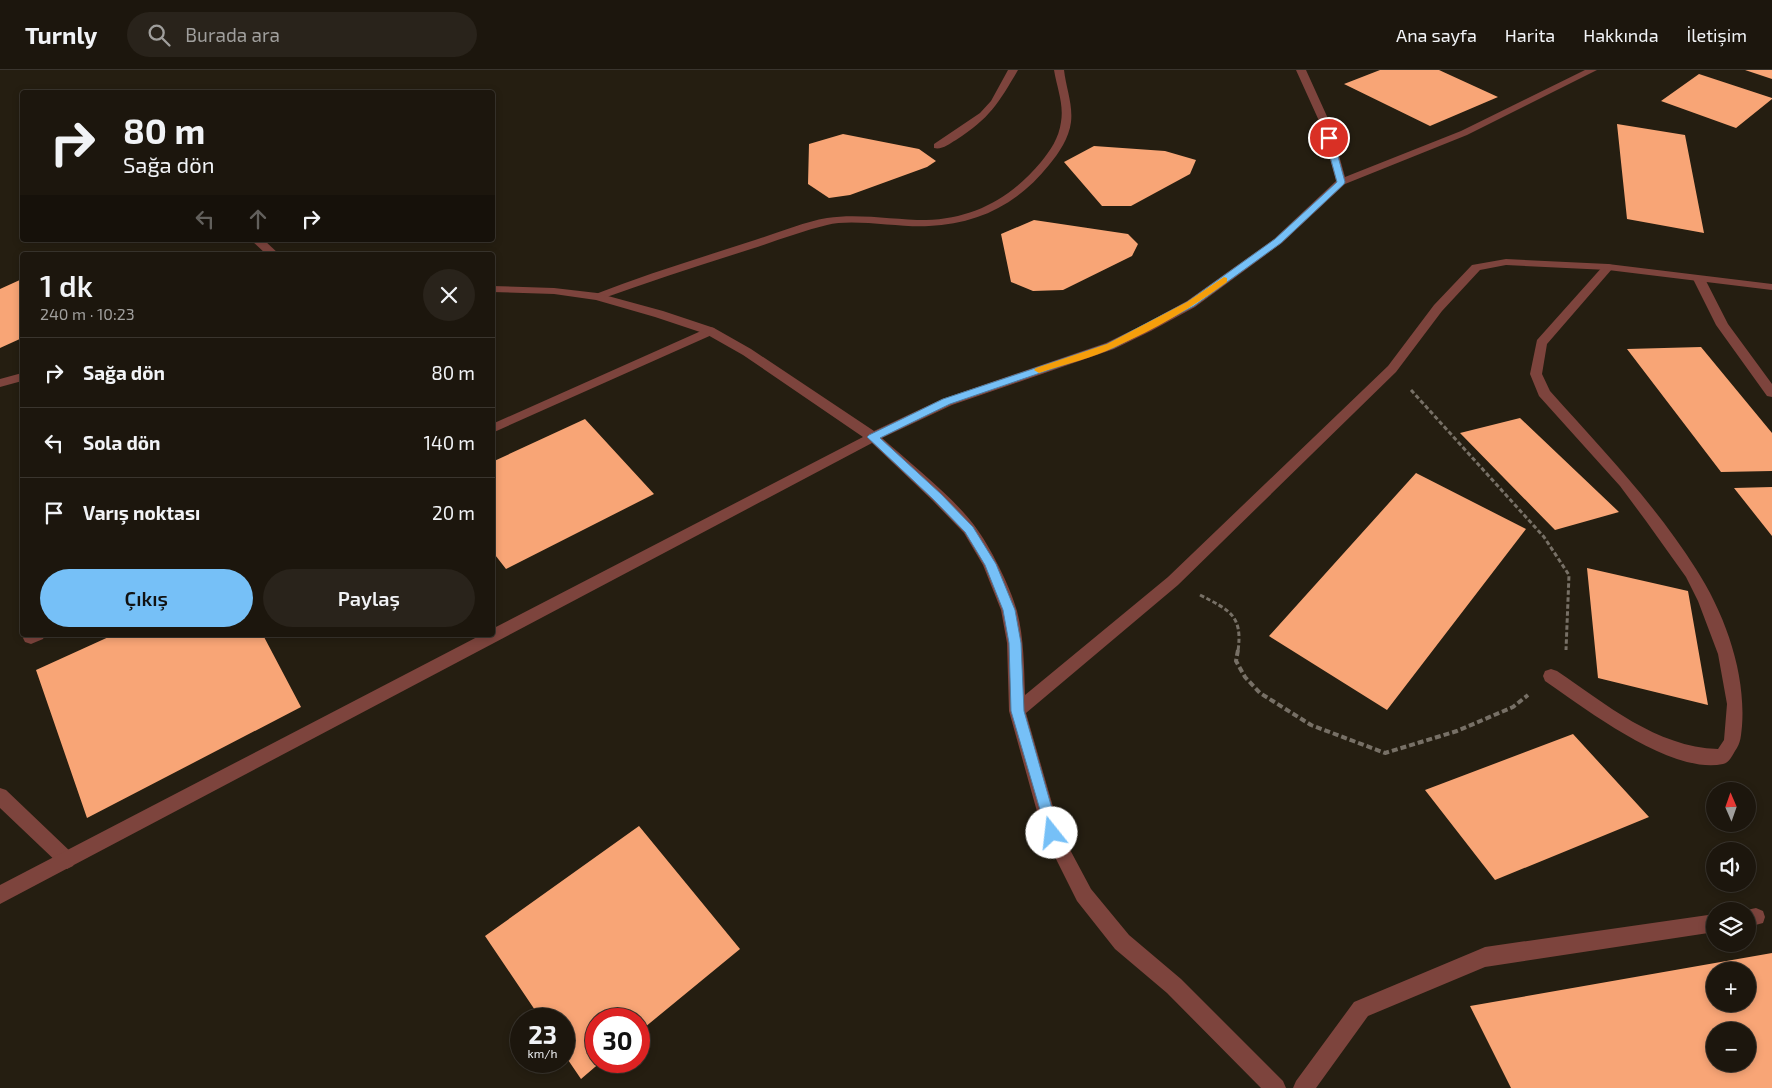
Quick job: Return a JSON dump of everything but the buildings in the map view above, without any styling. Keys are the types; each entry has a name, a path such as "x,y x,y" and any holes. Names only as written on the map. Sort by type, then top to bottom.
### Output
{"street":[{"path":"938,146 983,116 995,102 1012,70"},
{"path":"597,297 647,278 828,221 854,219 932,224 981,214 1000,205 1025,188 1053,154 1066,125 1068,106 1059,70"},
{"path":"1301,70 1325,123 1341,182"},
{"path":"495,635 872,437 947,402 1110,346 1165,318 1191,304 1278,241 1341,182 1464,133 1592,70"},
{"path":"259,242 271,252"},
{"path":"1017,711 1173,581 1392,369 1438,308 1476,267 1506,262 1608,267 1772,287"},
{"path":"1551,676 1649,740 1683,753 1705,758 1722,757 1732,742 1735,704 1726,654 1706,601 1692,573 1625,483 1544,393 1536,374 1541,343 1608,267"},
{"path":"1699,279 1722,325 1772,392"},
{"path":"495,289 554,291 597,297 710,330 747,352 872,437 937,496 969,530 990,564 1009,610 1015,643 1017,711 1052,833 1084,895 1122,942 1174,986 1276,1088"},
{"path":"495,428 710,330"},
{"path":"0,383 20,378"},
{"path":"0,895 491,637"},
{"path":"0,796 67,860"},
{"path":"1303,1088 1360,1009 1485,958 1706,924"}],"path":[{"path":"1173,581 1230,610 1239,622 1241,635 1236,661 1245,677 1260,693 1311,726 1385,753 1456,731 1513,707 1551,676 1566,659 1569,575 1544,536 1392,369"}],"slow traffic":[{"path":"1039,370 1110,346 1191,304 1224,280"}],"route":[{"path":"1052,833 1017,711 1015,643 1009,610 990,564 969,530 937,496 872,437 947,402 1110,346 1191,304 1278,241 1341,182 1329,138"}]}
